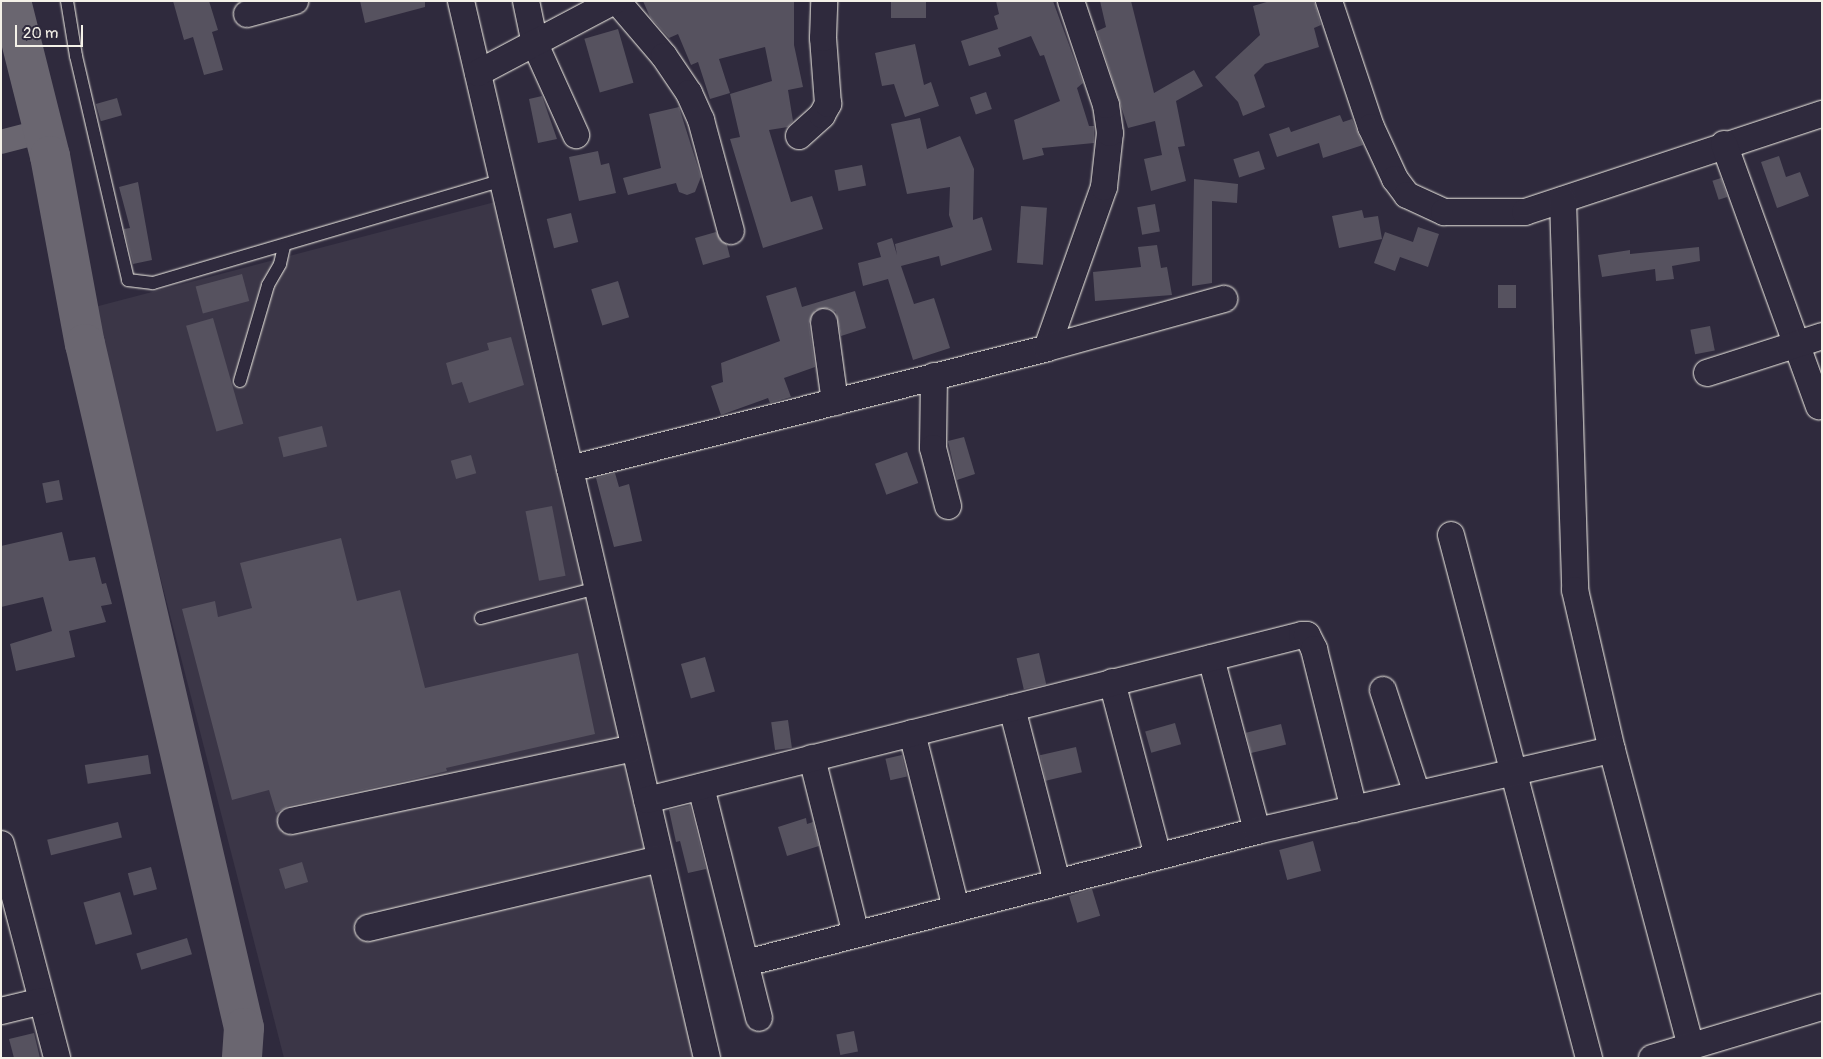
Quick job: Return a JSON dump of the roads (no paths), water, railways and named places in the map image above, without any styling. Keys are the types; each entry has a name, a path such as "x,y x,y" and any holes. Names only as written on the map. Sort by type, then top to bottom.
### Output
{"street":[{"path":"247,14 295,1"},
{"path":"461,1 707,1058"},
{"path":"526,1 535,44 576,135"},
{"path":"478,73 615,1 664,56 689,93 701,120 731,231"},
{"path":"799,136 822,115 828,104 823,38 824,1"},
{"path":"1047,348 1104,187 1110,133 1106,105 1071,1"},
{"path":"1328,1 1371,127 1395,179 1407,195 1444,212 1460,214 1525,212 1724,144 1822,114"},
{"path":"1724,144 1819,406"},
{"path":"1563,200 1575,590 1612,750 1691,1046"},
{"path":"570,469 1047,348 1224,299"},
{"path":"824,322 835,402"},
{"path":"1708,373 1822,336"},
{"path":"934,376 933,448 948,506"},
{"path":"1451,535 1589,1058"},
{"path":"647,800 1112,682 1308,635 1314,649 1354,809"},
{"path":"1211,658 1257,831"},
{"path":"1112,682 1158,856"},
{"path":"1383,690 1417,794"},
{"path":"1012,708 1057,882"},
{"path":"912,733 956,908"},
{"path":"291,821 634,748"},
{"path":"746,962 1257,831 1612,750"},
{"path":"812,758 856,934"},
{"path":"701,786 760,1018"},
{"path":"1,844 57,1058"},
{"path":"368,928 660,860"},
{"path":"1,1010 42,1001"},
{"path":"1652,1058 1822,1007"}],"lane":[{"path":"67,1 76,56 128,280 153,283 284,247 503,180"},
{"path":"240,381 268,285 284,247"},
{"path":"481,618 597,588"}],"waterway":[{"path":"11,1 50,156 85,344 244,1028 242,1058"},
{"path":"1,142 43,131"}]}
